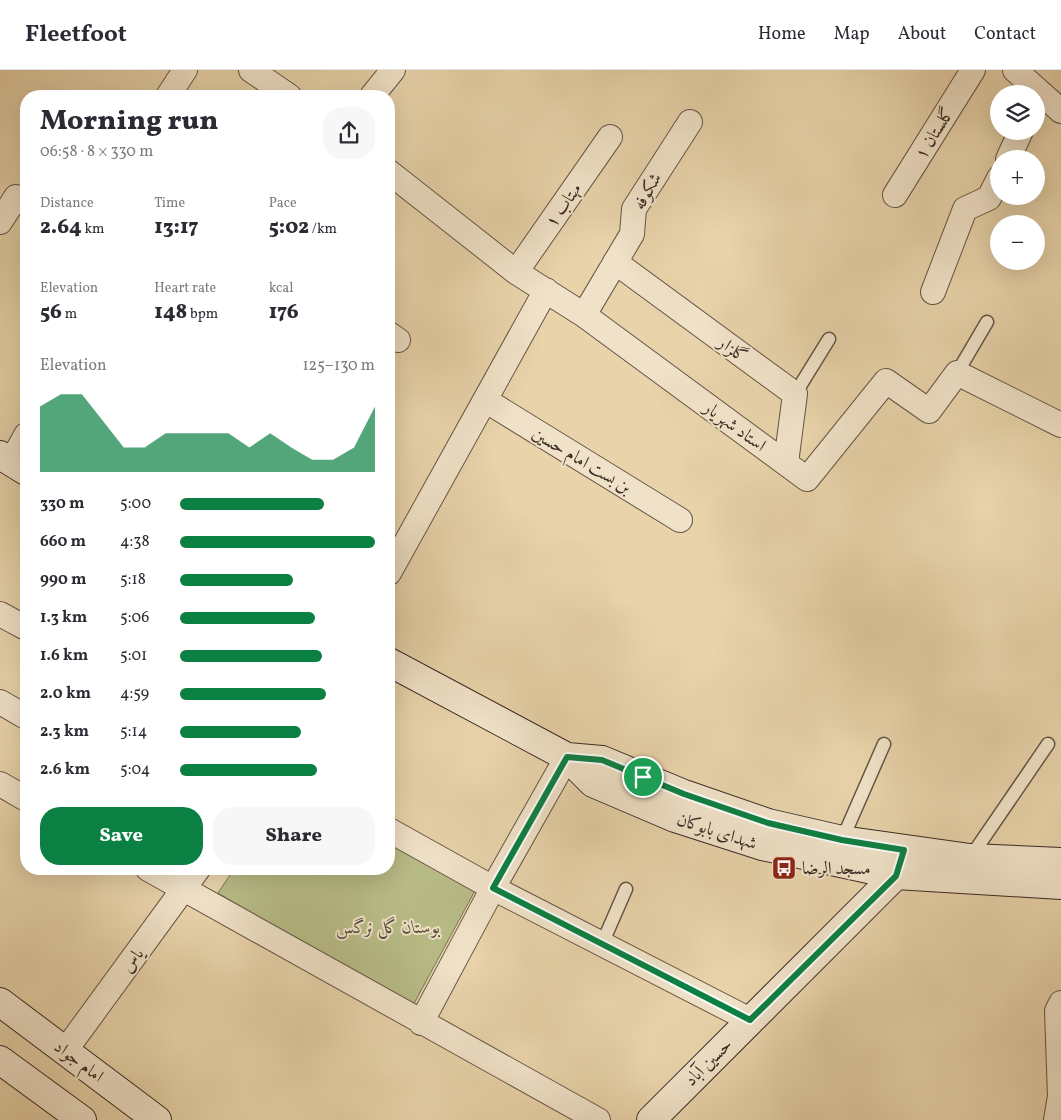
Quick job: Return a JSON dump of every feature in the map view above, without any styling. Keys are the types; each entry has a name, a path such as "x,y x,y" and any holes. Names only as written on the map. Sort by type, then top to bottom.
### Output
{"street":[{"path":"172,90 185,70"},
{"path":"251,70 280,90"},
{"path":"377,90 394,70"},
{"name":"گلستان ۱","path":"895,195 972,70"},
{"path":"1015,70 1028,85"},
{"path":"1045,101 1061,111"},
{"name":"شکوفه","path":"584,315 632,234 634,209 690,122"},
{"name":"مهتاب ۱","path":"516,272 610,137"},
{"name":"استاد شهریار","path":"395,177 516,272 584,315 807,479 886,381 929,411 957,373"},
{"path":"933,292 965,210 990,196"},
{"path":"0,222 16,197 20,200"},
{"name":"گلزار","path":"615,262 794,394"},
{"path":"395,563 546,290"},
{"path":"957,373 1061,425"},
{"path":"786,463 794,394"},
{"name":"بن بست امام حسین","path":"485,400 680,520"},
{"path":"12,463 20,447"},
{"path":"0,614 20,625"},
{"name":"شهدای بابوکان","path":"395,665 567,757 593,784 675,818 762,846 896,876 1061,885"},
{"path":"0,702 20,714"},
{"path":"421,1022 493,888 567,757"},
{"name":"شهدای بابوکان","path":"567,757 602,760 684,794 768,823 842,840 970,858 1061,862"},
{"path":"0,784 20,796"},
{"path":"395,833 493,888 750,1020"},
{"name":"حسین آباد","path":"651,1120 896,876 904,850"},
{"path":"159,875 598,1120"},
{"name":"یاس","path":"65,1051 194,875"},
{"name":"امام جواد","path":"0,1002 158,1120"},
{"path":"1056,1120 1060,1096 1057,1011 1061,1003"},
{"path":"0,1060 82,1120"}],"lane":[{"path":"957,373 987,322"},
{"path":"794,394 829,339"},
{"path":"842,840 884,744"},
{"path":"970,858 1048,744"},
{"path":"602,944 626,889"}],"green space":[{"name":"بوستان گل نرگس","path":"395,839 477,887 411,1009 218,893 230,875 395,875"}],"place":[{"name":"مسجد الرضا","path":"784,868"}],"route":[{"path":"567,757 602,760 643,777 684,794 768,823 842,840 904,850 896,876 750,1020 493,888 567,757"}]}
